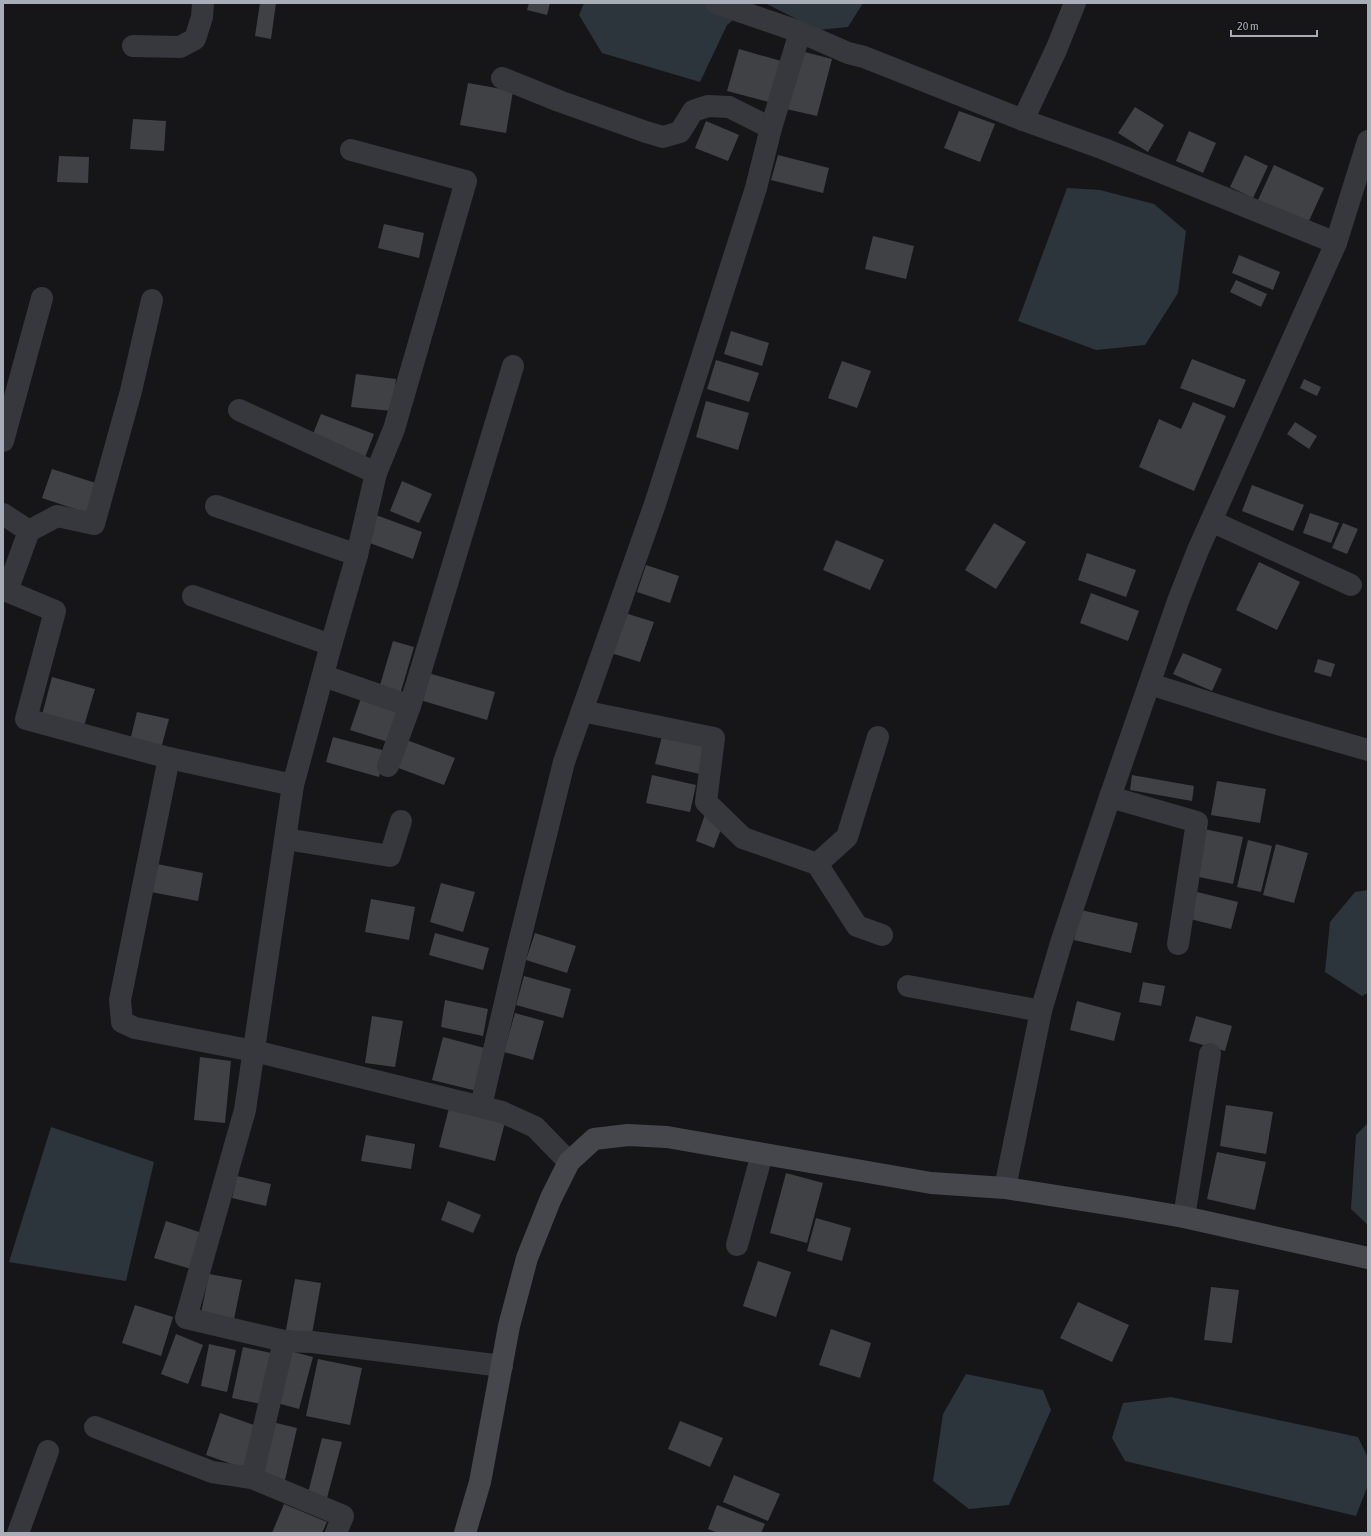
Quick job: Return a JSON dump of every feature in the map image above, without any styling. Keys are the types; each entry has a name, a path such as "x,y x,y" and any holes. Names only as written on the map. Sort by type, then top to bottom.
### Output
{"street":[{"path":"133,46 180,47 195,38 202,17 203,3"},
{"path":"716,3 800,32 848,53 942,87 1023,120 1104,149 1336,243"},
{"path":"1023,120 1056,50 1075,3"},
{"path":"481,1106 564,762 655,504 756,188 771,128 800,32"},
{"path":"502,78 566,104 663,137 680,132 693,112 708,106 729,107 771,128"},
{"path":"1005,1188 1041,1011 1061,943 1110,797 1178,601 1211,521 1336,243 1368,141"},
{"path":"351,150 466,181 394,429 376,473 358,555 331,645 324,676 293,785 245,1110 186,1318 284,1340 312,1342 502,1366"},
{"path":"3,441 42,298"},
{"path":"152,300 131,391 94,524 57,516 29,531 5,590 55,611 26,719 169,758 293,785"},
{"path":"388,766 410,706 513,366"},
{"path":"239,410 376,473"},
{"path":"216,506 358,555"},
{"path":"3,514 29,531"},
{"path":"1211,521 1351,585"},
{"path":"193,596 331,645"},
{"path":"324,676 410,706"},
{"path":"1150,684 1264,720 1368,750"},
{"path":"582,711 714,738 706,802 743,838 818,864 857,926 882,935"},
{"path":"818,864 847,837 878,737"},
{"path":"169,758 120,1000 122,1022 135,1028 254,1051 502,1112 535,1127 569,1162"},
{"path":"1110,797 1197,822 1178,944"},
{"path":"286,839 390,856 401,821"},
{"path":"908,986 1041,1011"},
{"path":"1184,1217 1210,1054"},
{"path":"465,1533 480,1482 509,1326 527,1258 551,1198 569,1162 594,1139 628,1135 667,1137 931,1183 1005,1188 1184,1217 1368,1258"},
{"path":"737,1245 762,1154"},
{"path":"252,1478 284,1340"},
{"path":"95,1427 212,1472 252,1478 343,1516 336,1533"},
{"path":"18,1533 48,1451"}],"shaded area":[{"path":"584,3 753,3 727,25 700,82 602,53 579,15"},
{"path":"765,3 863,3 848,27 818,30"},
{"path":"1067,188 1100,190 1154,204 1186,231 1178,293 1145,345 1096,350 1018,321"},
{"path":"1368,890 1368,993 1362,996 1325,972 1330,922 1355,892"},
{"path":"1368,1123 1368,1225 1351,1209 1356,1135"},
{"path":"51,1127 154,1162 126,1281 9,1262"},
{"path":"966,1374 1043,1390 1051,1410 1009,1505 969,1509 933,1481 943,1414"},
{"path":"1171,1397 1358,1437 1368,1458 1368,1485 1356,1516 1125,1461 1112,1438 1123,1403"}],"building":[{"path":"260,3 276,3 271,39 255,36"},
{"path":"529,3 550,3 547,15 527,10"},
{"path":"739,49 781,61 769,102 727,91"},
{"path":"797,50 832,59 817,116 782,108"},
{"path":"468,83 513,91 506,133 460,125"},
{"path":"1135,107 1164,125 1148,152 1118,133"},
{"path":"959,111 995,124 980,162 944,148"},
{"path":"133,119 166,121 164,151 130,149"},
{"path":"706,121 739,135 728,161 695,148"},
{"path":"1189,131 1216,143 1203,173 1176,161"},
{"path":"778,155 829,168 823,193 771,180"},
{"path":"1245,155 1268,166 1253,198 1230,187"},
{"path":"59,156 89,157 88,183 57,182"},
{"path":"1274,165 1324,188 1308,223 1258,200"},
{"path":"384,224 424,233 419,258 378,248"},
{"path":"873,236 914,246 906,279 865,269"},
{"path":"1239,255 1280,272 1273,290 1232,273"},
{"path":"1236,280 1267,294 1261,307 1230,292"},
{"path":"731,331 769,343 762,366 724,354"},
{"path":"1192,359 1246,380 1234,408 1180,388"},
{"path":"716,360 759,373 749,402 707,389"},
{"path":"842,361 871,371 857,408 828,398"},
{"path":"356,374 396,379 392,411 351,407"},
{"path":"1304,379 1321,387 1317,396 1300,388"},
{"path":"706,401 749,413 738,450 696,437"},
{"path":"1193,402 1226,416 1194,491 1139,467 1159,419 1181,429"},
{"path":"321,414 374,434 364,460 311,439"},
{"path":"1295,422 1317,436 1309,449 1287,434"},
{"path":"52,469 102,485 93,515 42,498"},
{"path":"402,481 432,494 419,523 390,511"},
{"path":"1252,485 1304,505 1293,531 1242,511"},
{"path":"1310,513 1339,523 1331,543 1303,533"},
{"path":"376,515 422,532 413,559 367,542"},
{"path":"994,523 1026,542 996,589 965,570"},
{"path":"1343,523 1358,529 1347,554 1332,548"},
{"path":"836,540 884,560 870,590 823,570"},
{"path":"1087,553 1136,570 1126,597 1078,580"},
{"path":"1259,562 1300,582 1277,630 1236,610"},
{"path":"646,565 679,576 670,603 637,592"},
{"path":"1091,593 1139,611 1128,641 1080,623"},
{"path":"625,613 654,622 640,662 611,653"},
{"path":"393,641 414,647 399,698 378,692"},
{"path":"1183,653 1222,669 1212,691 1173,674"},
{"path":"1318,659 1335,664 1331,677 1314,672"},
{"path":"428,673 495,692 487,720 420,700"},
{"path":"52,677 95,689 84,726 42,715"},
{"path":"361,698 398,709 388,742 350,730"},
{"path":"137,712 169,719 160,752 129,745"},
{"path":"663,732 707,742 700,774 655,764"},
{"path":"333,737 386,751 379,777 326,762"},
{"path":"404,739 455,758 444,785 393,766"},
{"path":"652,775 696,785 690,812 646,803"},
{"path":"1132,775 1194,786 1192,801 1130,790"},
{"path":"1217,781 1266,789 1260,823 1211,815"},
{"path":"705,814 724,821 714,848 696,841"},
{"path":"1204,829 1243,837 1233,884 1194,876"},
{"path":"1248,840 1272,846 1261,892 1237,887"},
{"path":"1276,844 1308,853 1294,903 1263,895"},
{"path":"157,864 203,873 198,901 151,892"},
{"path":"441,883 475,892 463,932 430,922"},
{"path":"1197,892 1238,902 1231,929 1190,919"},
{"path":"371,899 415,907 409,940 365,932"},
{"path":"1081,910 1138,923 1131,953 1074,940"},
{"path":"435,933 489,948 483,970 429,955"},
{"path":"535,933 576,946 567,973 526,960"},
{"path":"524,976 571,989 563,1018 516,1005"},
{"path":"1143,982 1165,986 1161,1006 1139,1002"},
{"path":"445,1000 488,1009 483,1036 441,1027"},
{"path":"1077,1001 1121,1013 1114,1041 1070,1030"},
{"path":"515,1013 544,1021 533,1060 504,1052"},
{"path":"372,1016 403,1021 395,1067 365,1063"},
{"path":"1196,1016 1232,1026 1225,1051 1189,1041"},
{"path":"443,1037 492,1050 481,1092 432,1080"},
{"path":"200,1057 231,1061 225,1123 194,1120"},
{"path":"1226,1105 1273,1112 1266,1154 1220,1146"},
{"path":"449,1108 505,1122 495,1161 439,1147"},
{"path":"366,1135 415,1144 411,1169 361,1161"},
{"path":"1217,1152 1266,1162 1255,1210 1207,1199"},
{"path":"786,1173 823,1183 807,1243 770,1233"},
{"path":"237,1176 271,1184 266,1206 232,1198"},
{"path":"448,1201 481,1215 473,1233 441,1220"},
{"path":"816,1218 851,1228 842,1261 807,1251"},
{"path":"166,1221 202,1233 191,1269 154,1258"},
{"path":"758,1261 791,1272 776,1317 743,1306"},
{"path":"209,1274 242,1280 233,1324 200,1318"},
{"path":"295,1279 321,1283 312,1334 286,1330"},
{"path":"1211,1287 1239,1290 1232,1343 1204,1340"},
{"path":"1078,1302 1129,1325 1112,1362 1060,1338"},
{"path":"135,1305 173,1317 161,1356 122,1343"},
{"path":"831,1329 871,1343 860,1378 819,1365"},
{"path":"176,1334 203,1345 188,1384 161,1374"},
{"path":"209,1344 236,1350 227,1392 201,1386"},
{"path":"243,1347 271,1353 261,1404 232,1398"},
{"path":"290,1351 313,1357 299,1409 277,1403"},
{"path":"318,1359 362,1368 350,1425 306,1416"},
{"path":"220,1413 257,1426 243,1468 206,1455"},
{"path":"680,1421 723,1438 710,1467 668,1449"},
{"path":"272,1422 297,1428 285,1480 260,1475"},
{"path":"322,1438 342,1442 327,1498 308,1493"},
{"path":"734,1475 780,1494 768,1521 723,1502"},
{"path":"284,1504 327,1522 322,1533 272,1533"},
{"path":"717,1505 765,1524 761,1533 718,1533 708,1529"}]}
